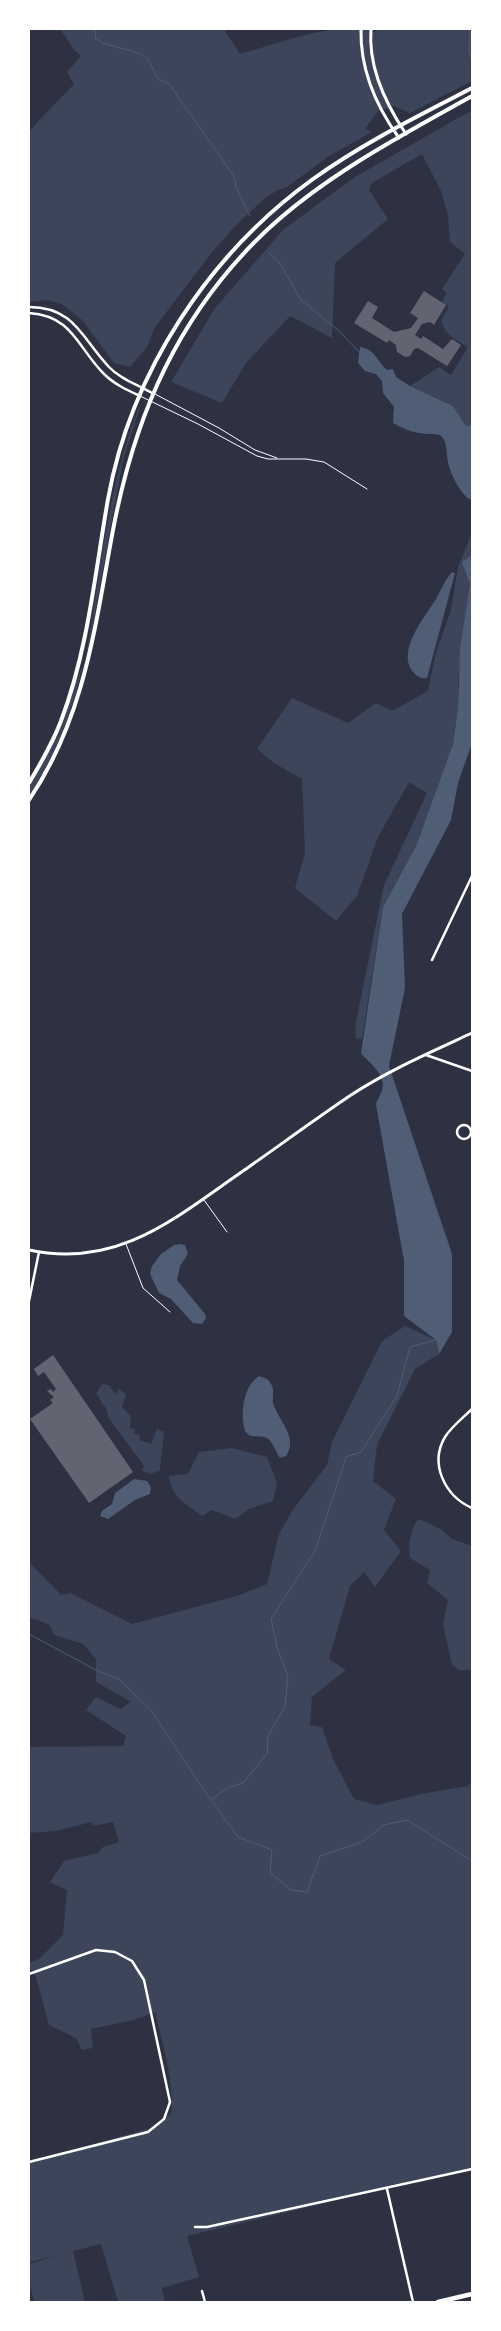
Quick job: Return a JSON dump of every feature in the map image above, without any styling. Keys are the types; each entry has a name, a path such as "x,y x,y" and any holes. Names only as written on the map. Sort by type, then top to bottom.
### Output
{"main road":[{"path":"29,783 56,732 72,685 87,622 113,475 125,434 143,388 168,340 199,292 247,236 311,180 400,126 472,88"},
{"path":"29,800 59,748 80,695 129,455 163,369 191,321 213,291 253,245 314,192 399,138 472,96"},
{"path":"438,2302 472,2294"}],"street":[{"path":"361,29 362,59 372,90 399,138"},
{"path":"370,29 370,50 377,79 400,126 406,134"},
{"path":"29,306 44,307 66,317 81,330 109,367 152,393"},
{"path":"29,313 52,318 66,326 104,374 118,385 140,396"},
{"path":"432,960 472,876"},
{"path":"29,1250 79,1254 126,1244 160,1229 334,1107 379,1078 472,1033"},
{"path":"426,1055 472,1071"},
{"path":"463,1125 470,1127 472,1131 471,1136 466,1140 460,1139 457,1134 458,1128 463,1125"},
{"path":"29,1300 39,1252"},
{"path":"472,1409 446,1436 441,1445 439,1460 441,1476 448,1489 458,1500 472,1508"},
{"path":"29,1974 89,1952 100,1950 115,1952 134,1964 145,1984 170,2102 168,2112 161,2122 148,2132 29,2162"},
{"path":"195,2227 207,2227 472,2169"},
{"path":"387,2189 413,2302"},
{"path":"202,2291 205,2302"}],"lane":[{"path":"152,393 219,428 255,450 278,458"},
{"path":"140,396 198,424 257,456 268,459 306,459 324,462 367,489"},
{"path":"204,1199 227,1232"},
{"path":"126,1244 142,1288 170,1312"}],"shaded area":[{"path":"54,29 224,29 240,54 308,34 344,29 361,29 375,32 377,29 472,29 472,81 410,113 394,106 378,111 365,129 372,132 329,156 287,187 276,191 264,199 234,227 210,255 155,327 147,347 130,367 114,363 82,320 62,304 48,300 29,302 29,131 74,84 67,72 81,56 75,51 61,30"},
{"path":"472,110 472,426 466,426 453,406 410,386 439,367 451,375 468,347 448,333 441,320 449,307 442,302 447,293 442,289 465,254 450,242 448,215 441,191 422,154 372,183 369,190 388,219 335,263 332,338 290,316 246,363 222,403 171,382 215,308 284,229 355,177"},
{"path":"360,347 369,350 387,370 393,369 396,377 410,386 453,406 466,426 472,425 472,500 460,490 451,472 445,442 441,436 406,430 393,423 394,407 383,393 382,381 376,374 365,371 358,363"},
{"path":"139,407 123,460 88,651 101,558 113,497 128,436"},
{"path":"472,532 472,555 466,568 470,584 458,680 458,707 453,744 416,846 383,907 362,1039 355,1038 356,1021 384,885 427,793 409,782 378,837 357,896 336,921 295,888 305,853 302,779 274,763 257,749 292,698 348,723 376,703 392,711 428,691 435,656 451,610 458,567"},
{"path":"472,555 472,743 458,783 451,820 402,914 405,988 389,1066 452,1254 452,1332 439,1354 436,1340 404,1316 404,1261 376,1105 383,1085 380,1074 361,1053 383,907 416,846 453,744 458,707 460,649 470,584 462,562"},
{"path":"452,572 455,573 427,678 421,678 415,674 409,665 410,645 419,625"},
{"path":"81,668 73,704 55,750 29,796 29,788 60,731"},
{"path":"174,1245 185,1245 188,1254 180,1266 177,1280 205,1314 206,1318 202,1324 193,1323 171,1299 159,1293 150,1274 152,1266 161,1254"},
{"path":"405,1326 436,1340 439,1354 415,1369 377,1445 373,1481 396,1499 384,1530 401,1551 375,1587 364,1572 350,1586 329,1659 346,1670 312,1697 310,1725 322,1727 333,1759 354,1799 377,1805 421,1794 468,1786 472,1781 472,2168 187,2236 199,2277 162,2288 165,2302 118,2302 101,2244 73,2251 85,2302 34,2302 29,2280 29,2264 56,2256 29,2262 29,2162 158,2126 166,2116 171,2115 172,2102 167,2063 155,2012 134,2020 91,2029 93,2048 82,2050 76,2038 49,2025 34,1970 29,1971 29,1963 39,1959 63,1935 67,1890 50,1882 64,1861 98,1853 103,1847 119,1842 113,1822 93,1826 92,1822 55,1831 29,1833 29,1747 123,1746 126,1736 86,1710 96,1697 120,1709 131,1702 96,1682 96,1659 83,1644 54,1635 50,1625 29,1617 29,1562 61,1595 71,1593 132,1624 237,1596 267,1584 279,1534 292,1511 327,1465 332,1442 382,1341"},
{"path":"259,1376 270,1382 273,1391 273,1403 289,1435 289,1449 286,1456 280,1458 267,1438 253,1436 245,1431 243,1409 246,1393 249,1386"},
{"path":"102,1384 109,1385 115,1394 119,1389 126,1394 122,1407 131,1416 130,1428 135,1429 134,1434 140,1435 139,1440 151,1444 157,1429 164,1432 160,1470 151,1474 142,1471 144,1466 108,1417 107,1410 96,1394"},
{"path":"232,1448 267,1457 277,1483 273,1501 249,1509 235,1519 212,1510 202,1516 176,1495 169,1476 188,1474 199,1452"},
{"path":"134,1479 147,1481 151,1487 150,1494 135,1500 108,1519 100,1516 102,1511 112,1504 115,1493"},
{"path":"419,1519 441,1529 452,1539 472,1546 472,1670 459,1670 452,1665 443,1624 448,1600 427,1583 430,1570 410,1558 410,1538"}],"building":[{"path":"424,291 446,305 434,325 430,322 422,324 415,335 421,339 423,336 443,349 452,339 461,345 447,366 418,348 414,349 410,356 405,357 397,352 396,345 389,340 387,343 354,323 368,301 378,307 372,318 394,332 411,328 418,318 410,313"},
{"path":"53,1355 133,1472 89,1503 30,1419 53,1403 50,1400 54,1397 47,1391 51,1389 53,1392 56,1389 44,1372 38,1376 34,1369"}],"waterway":[{"path":"96,29 95,38 101,42 140,54 148,60 158,79 169,84 234,176 236,187 250,216"},
{"path":"470,29 469,51 472,61"},
{"path":"268,252 279,262 301,300 339,331 360,353"},
{"path":"212,1799 226,1789 243,1783 267,1754 268,1736 285,1706 288,1677 277,1647 271,1619 316,1549 346,1457 361,1452 397,1396 410,1347 436,1340"},
{"path":"29,1634 96,1670 119,1679 151,1710 199,1783 238,1837 272,1850 270,1873 291,1890 307,1892 320,1856 364,1841 384,1825 407,1820 472,1861"}]}
